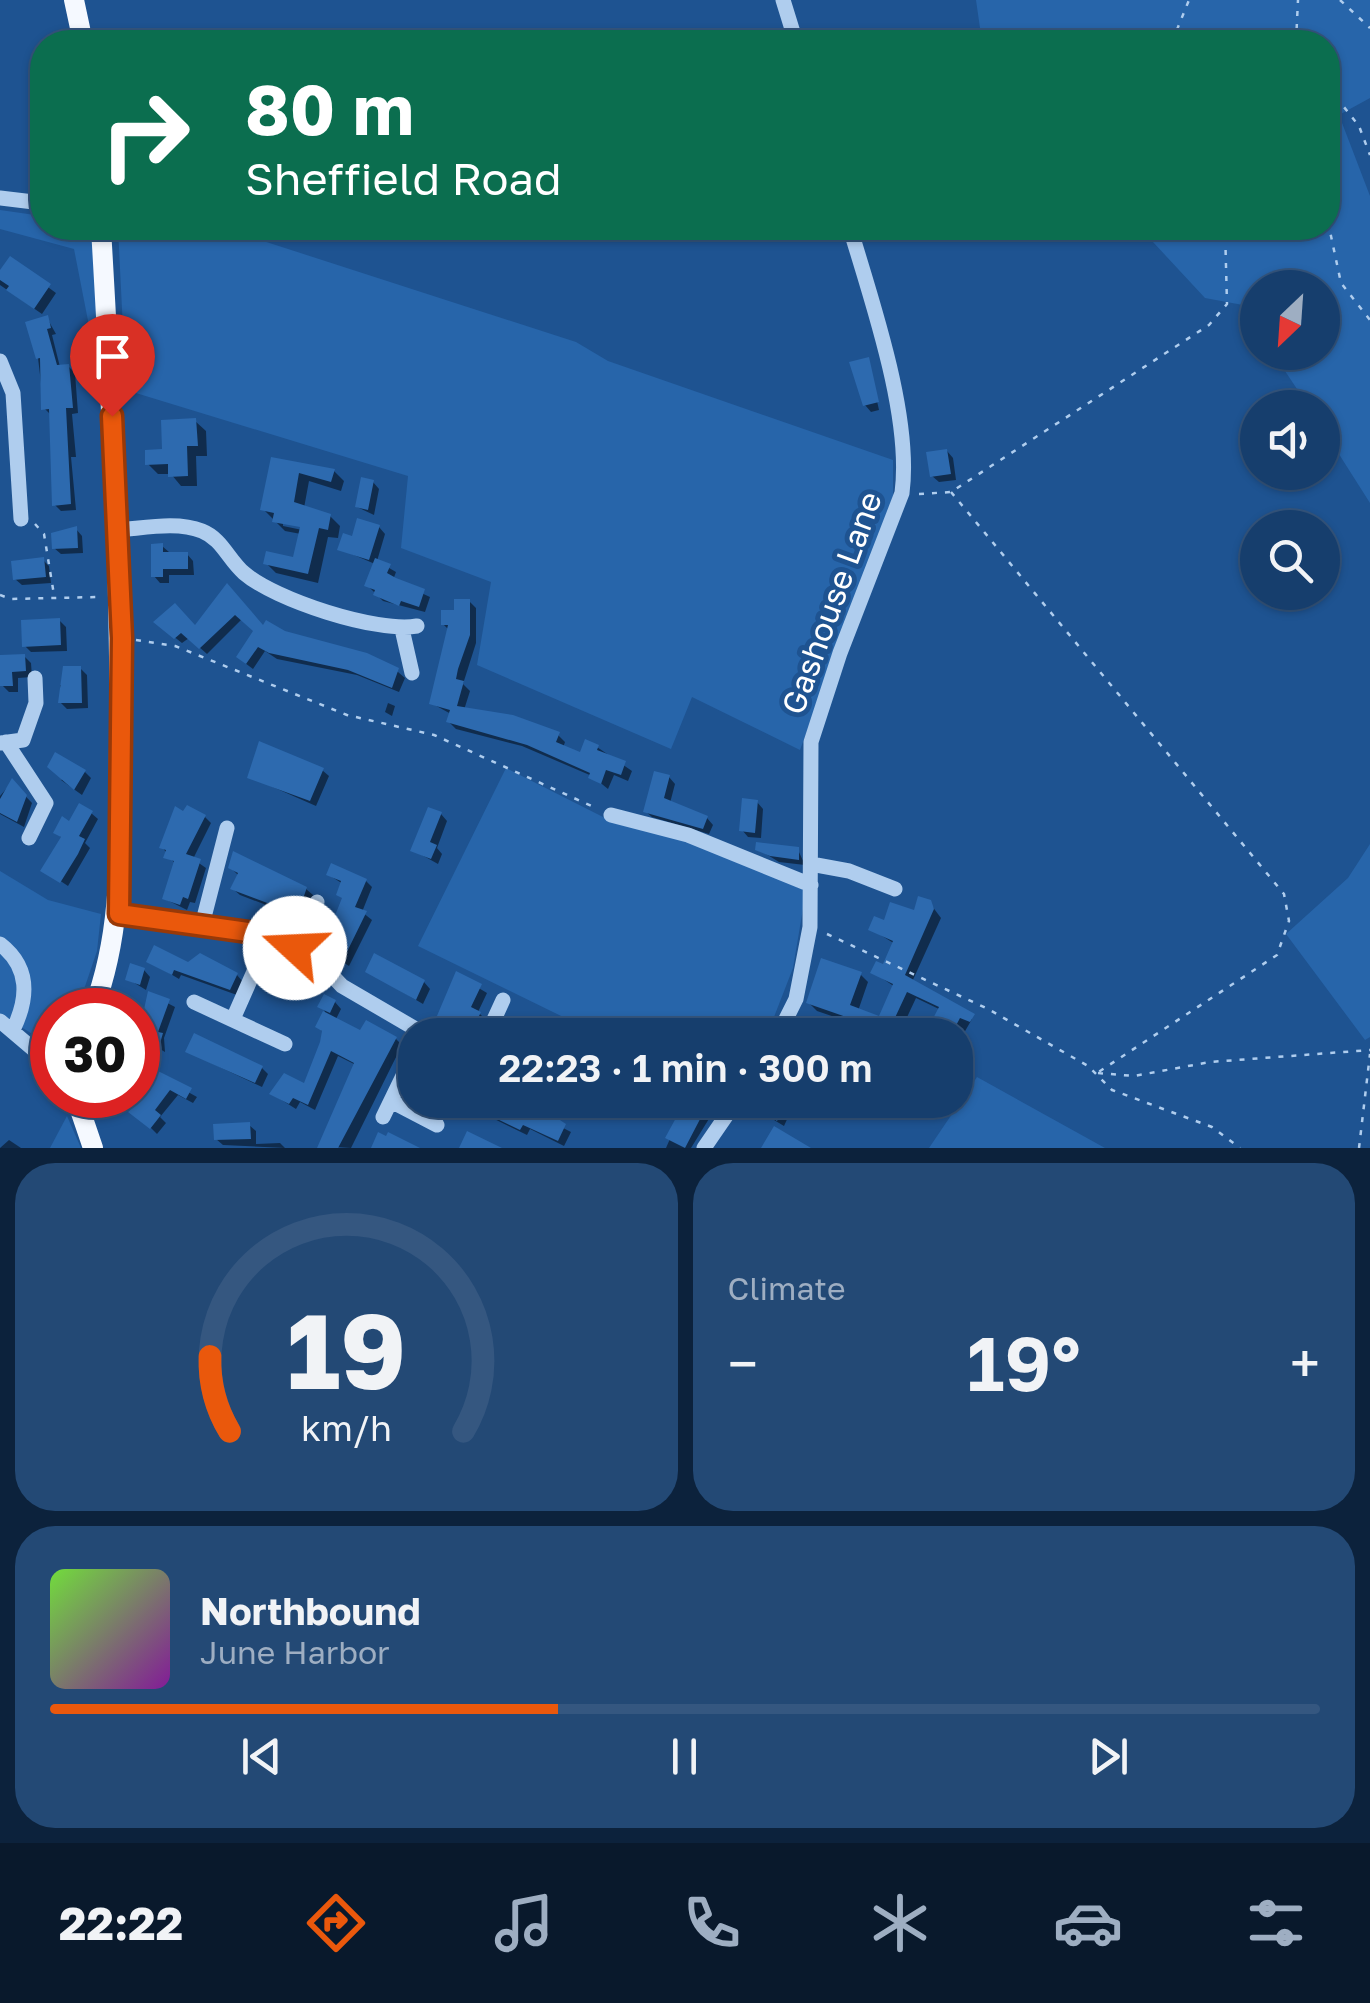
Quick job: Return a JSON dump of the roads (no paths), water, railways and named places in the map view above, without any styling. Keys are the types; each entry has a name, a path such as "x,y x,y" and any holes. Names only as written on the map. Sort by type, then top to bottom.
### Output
{"main road":[{"path":"74,0 80,30"},
{"path":"101,988 119,914 122,638 102,240"},
{"path":"83,1118 93,1148"}],"street":[{"path":"783,0 792,30"},
{"path":"0,198 30,201"},
{"name":"Gashouse Lane","path":"787,1018 796,1000 810,927 811,742 840,653 902,493 906,467 902,428 853,240"},
{"path":"0,361 13,393 21,518"},
{"path":"118,530 186,526 217,539 245,574 310,610 410,627 412,674"},
{"path":"30,838 46,803 3,742 23,740 36,703 35,678"},
{"path":"611,815 688,834 811,885"},
{"path":"202,924 227,828"},
{"path":"811,864 848,871 895,889"},
{"path":"295,948 317,902"},
{"path":"119,914 270,935 324,967 342,986 398,1019"},
{"path":"234,1019 270,935"},
{"path":"0,944 23,973 26,986 26,1003 5,1028 30,1048"},
{"path":"495,1018 504,1000"},
{"path":"194,1002 286,1044"},
{"path":"383,1118 398,1086"},
{"path":"391,1101 437,1124"},
{"path":"704,1148 725,1118"}]}
